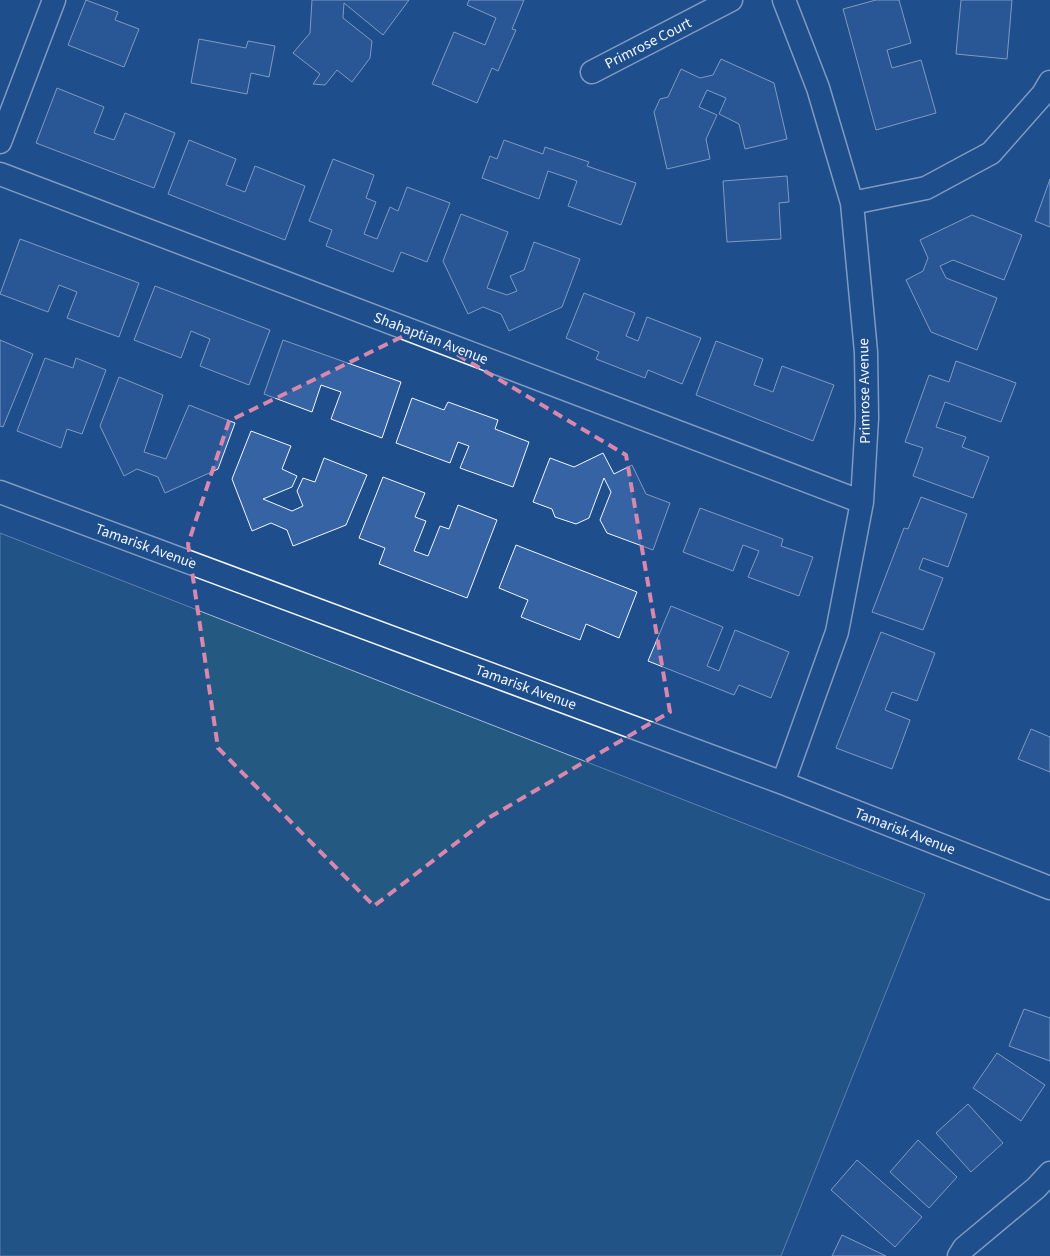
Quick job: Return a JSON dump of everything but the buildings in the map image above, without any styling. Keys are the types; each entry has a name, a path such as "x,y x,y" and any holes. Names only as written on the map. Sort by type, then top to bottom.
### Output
{"street":[{"path":"0,142 54,0"},
{"name":"Primrose Court","path":"592,72 731,0"},
{"name":"Primrose Avenue","path":"783,783 837,632 862,502 867,418 866,352 852,202 818,88 784,0"},
{"path":"852,202 926,188 991,153 1043,94 1050,82"},
{"name":"Shahaptian Avenue","path":"0,174 862,502"},
{"name":"Tamarisk Avenue","path":"0,492 783,783 1050,888"},
{"path":"959,1256 964,1248 1045,1187"}],"highlighted area":[{"path":"416,330 626,455 670,712 490,817 374,906 218,748 188,544 229,421"}],"shaded area":[{"path":"0,533 925,894 781,1256 0,1256"}]}
